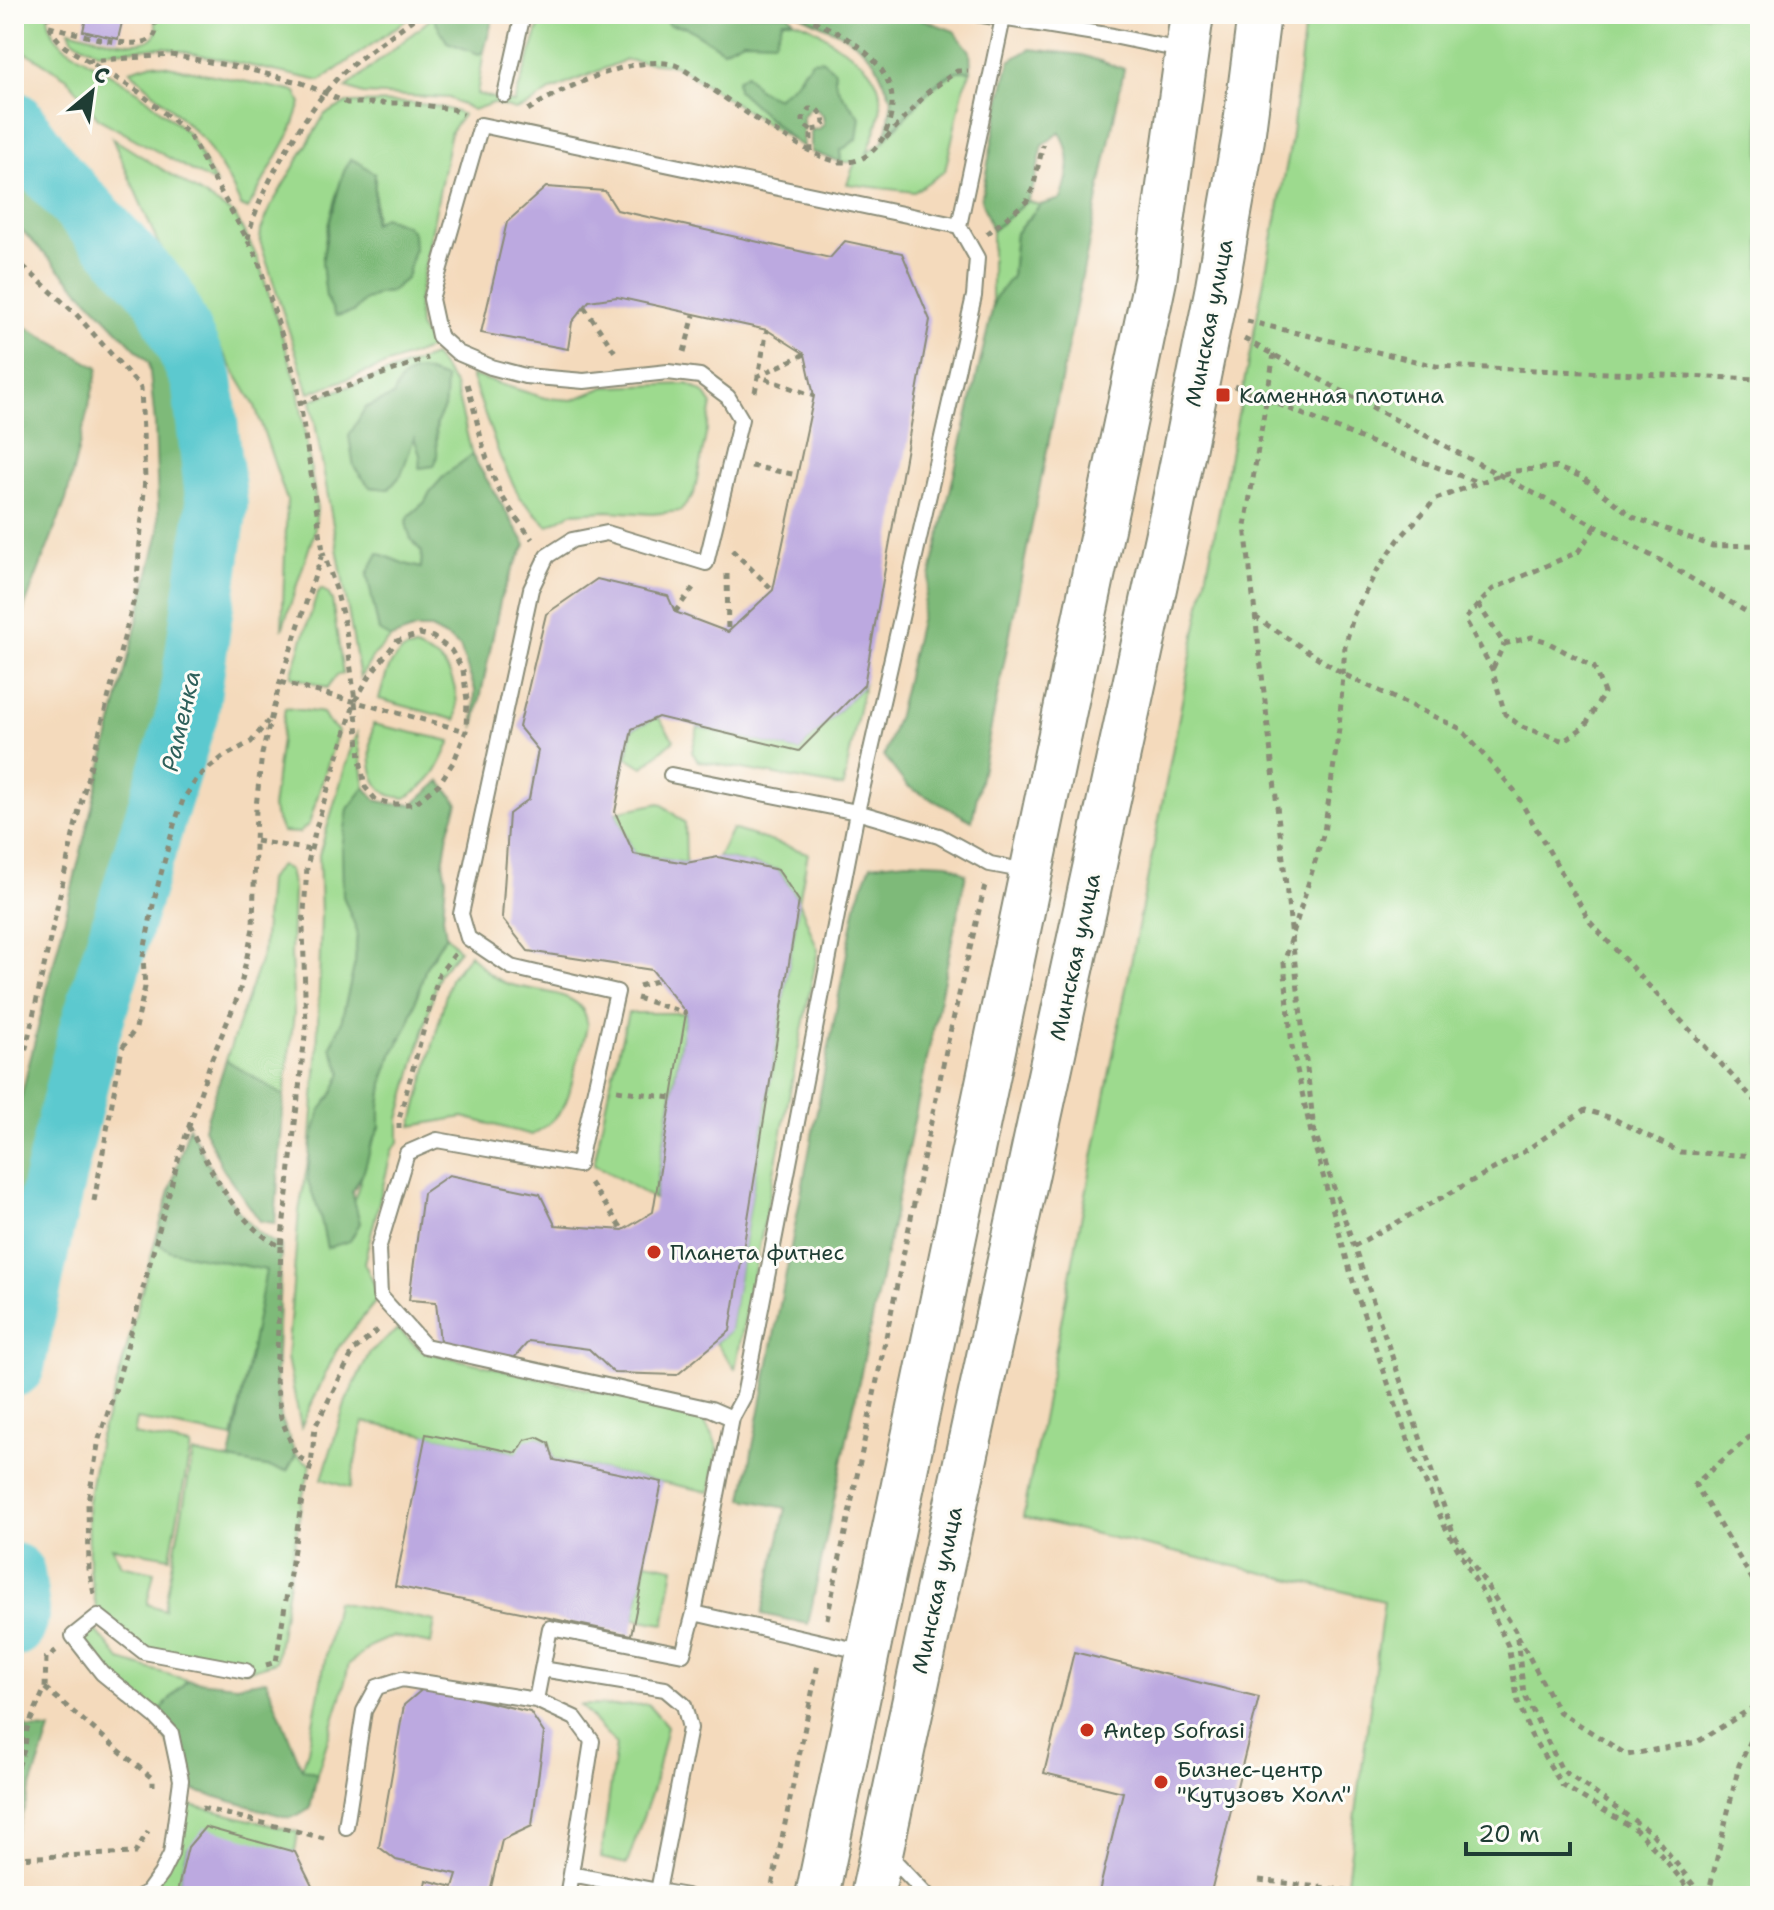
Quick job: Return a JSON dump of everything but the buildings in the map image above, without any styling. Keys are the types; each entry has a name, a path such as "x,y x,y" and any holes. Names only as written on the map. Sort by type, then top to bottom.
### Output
{"main road":[{"name":"Минская улица","path":"872,1896 1170,520 1220,272 1243,139 1259,14"},
{"path":"817,1896 1155,280 1189,33"}],"lane":[{"path":"505,95 523,14"},
{"path":"976,14 1113,36 1189,33"},
{"path":"536,1700 550,1628 683,1654 694,1613 732,1418 744,1396 857,812 974,296 977,258 959,226 1003,18"},
{"path":"732,1418 711,1409 425,1346 380,1296 378,1249 407,1153 437,1140 578,1165 617,992 511,967 468,938 461,914 531,589 547,556 572,540 607,533 706,563 741,419 728,397 700,376 668,372 584,381 525,376 491,367 458,353 439,336 431,299 481,125 959,226"},
{"path":"671,775 857,812 939,836 990,864 1031,871"},
{"path":"694,1613 868,1652"},
{"path":"140,1896 148,1892 171,1854 181,1780 171,1733 102,1673 73,1636 98,1616 144,1652 246,1671"},
{"path":"542,1669 665,1689 684,1705 690,1728 658,1893"},
{"path":"346,1827 364,1711 377,1687 402,1679 536,1700 575,1718 592,1741 567,1896"},
{"path":"882,1848 928,1896"},
{"path":"571,1874 658,1893 687,1896"}],"path":[{"path":"48,14 49,25 65,47 139,92 188,133 257,257 297,383 323,551 346,630 355,701 360,759 365,787 376,800 414,804 439,784 454,761 466,731 467,700 463,670 451,650 433,637 420,634 397,641 372,672 355,701 307,867 303,927 306,1027 281,1246 276,1380 281,1418 296,1455 311,1465"},
{"path":"49,25 134,44 148,41 154,35 157,24 152,14"},
{"path":"248,240 251,223 278,166 317,101 344,71 420,14"},
{"path":"798,14 860,46 886,77 892,99 883,142"},
{"path":"87,61 171,55 302,83 347,103 408,103 452,109 481,125"},
{"path":"507,131 523,114 548,98 631,64 675,65 811,152 841,162 861,161 883,142 928,92 957,71 971,71 991,77"},
{"path":"809,109 816,109 823,115 824,124 819,129 811,130 803,124 803,116 809,109"},
{"path":"811,130 811,152"},
{"path":"970,246 1027,201 1043,145"},
{"path":"14,258 76,314 141,388 145,478 136,592 76,822 14,1102"},
{"path":"584,307 634,376"},
{"path":"678,373 694,315"},
{"path":"1244,321 1436,366 1760,379"},
{"path":"1241,338 1667,564 1760,620"},
{"path":"301,403 434,356 458,353 478,418 483,448 501,494 547,556"},
{"path":"805,354 758,376 814,396"},
{"path":"1274,354 1245,526 1314,1130 1453,1533 1516,1631 1558,1711 1627,1755 1697,1742 1760,1703"},
{"path":"1233,385 1477,482"},
{"path":"730,462 797,475"},
{"path":"1691,1896 1689,1889 1661,1855 1636,1830 1562,1785 1531,1735 1518,1702 1508,1646 1485,1597 1444,1525 1412,1451 1356,1292 1311,1133 1292,1047 1284,963 1324,832 1339,729 1345,646 1354,614 1376,572 1399,539 1436,499 1500,475 1555,467 1582,477 1633,517 1646,522 1712,546 1760,545"},
{"path":"1504,644 1532,637 1594,667 1604,693 1585,726 1564,741 1522,727 1505,714 1492,669 1465,619 1493,589 1578,552 1596,526"},
{"path":"98,1616 89,1569 88,1502 99,1439 189,1126 212,1058 239,994 253,928 256,807 262,754 280,682 323,551"},
{"path":"1478,604 1504,644"},
{"path":"1255,617 1343,674 1461,729 1514,790 1590,922 1760,1106"},
{"path":"1492,669 1504,644"},
{"path":"280,682 466,731"},
{"path":"94,1201 122,1048 136,1028 145,987 143,957 154,900 183,800 198,777 223,757 251,742 271,717"},
{"path":"256,841 311,850"},
{"path":"770,1896 948,1041 990,864"},
{"path":"407,1153 399,1142 399,1119 430,1005 439,974 468,938"},
{"path":"617,992 686,1013"},
{"path":"596,1087 672,1098"},
{"path":"1354,1246 1519,1155 1585,1110 1612,1118 1680,1152 1760,1156"},
{"path":"189,1126 204,1158 248,1224 269,1241 281,1246"},
{"path":"578,1165 623,1230"},
{"path":"246,1671 276,1662 315,1427 354,1350 397,1313"},
{"path":"1760,1428 1695,1484 1760,1592"},
{"path":"1516,1631 1524,1694 1562,1770 1652,1833 1695,1887 1698,1896"},
{"path":"14,1778 25,1747 27,1729 45,1688 46,1658 73,1636"},
{"path":"45,1688 153,1779 153,1793"},
{"path":"1708,1896 1739,1765 1760,1722"},
{"path":"178,1802 332,1840 346,1827"},
{"path":"14,1858 135,1853 151,1819"},
{"path":"1259,1880 1395,1896"}],"green space":[{"path":"14,14 48,14 53,32 65,47 139,92 188,133 216,184 99,119 67,78 24,51 14,37"},
{"path":"152,14 415,14 320,81 164,47 98,52 77,42 69,30 127,43 142,42 152,38 156,29"},
{"path":"439,14 494,14 484,51 479,54 447,42 433,17"},
{"path":"543,14 604,14 624,21 632,14 659,14 670,25 686,27 723,50 743,40 775,40 783,20 804,24 858,59 873,76 881,97 881,108 867,153 883,142 928,92 957,71 971,71 964,86 945,171 914,192 847,184 855,162 841,162 840,151 857,139 847,106 835,84 804,69 777,99 759,90 746,75 765,116 795,142 675,65 625,60 552,90 515,110 493,103 473,110 449,98 363,94 346,88 433,17 447,42 479,54 484,51 477,94 514,103"},
{"path":"659,14 788,14 794,20 783,20 775,41 743,40 723,50 686,27 670,25"},
{"path":"798,14 909,14 954,31 970,51 971,71 958,71 939,82 883,142 892,99 875,62 860,46"},
{"path":"1306,14 1760,14 1760,1896 1345,1896 1384,1601 1023,1517 1291,142"},
{"path":"1030,49 1082,55 1124,69 972,821 907,786 884,756 898,715 995,298 1012,276 1016,233 1040,205 1061,199 1066,181 1069,165 1060,132 1043,145 1027,201 992,231 981,199 1003,87 1010,61"},
{"path":"822,60 835,71 839,90 860,117 857,139 840,151 841,162 811,152 811,130 819,129 824,124 823,115 816,109 809,109 803,116 803,147 738,90 737,80 746,74 759,90 777,98 796,82 812,61"},
{"path":"153,63 296,92 301,103 292,129 248,209 241,206 203,139 130,70"},
{"path":"347,103 391,103 437,106 463,115 451,131 418,302 419,327 432,348 309,393 260,241 271,206 325,114","holes":["351,160 375,174 373,225 383,217 397,221 414,249 407,278 390,292 364,301 326,297 323,254 341,181"]},
{"path":"112,138 235,215 257,257 297,383 317,509 314,533 282,630 287,501 255,406 158,243"},
{"path":"351,159 375,174 373,224 383,217 406,225 413,233 414,249 407,278 390,292 364,301 354,312 336,316 326,297 322,262 343,173"},
{"path":"52,174 163,295 202,380 217,505 188,711 89,1033 14,1366 14,1126 159,532 149,363 14,222 14,190"},
{"path":"1027,201 1040,205 1016,233 1012,276 992,309 992,231"},
{"path":"14,320 98,368 66,500 24,608 14,743"},
{"path":"434,356 455,385 472,455 445,475 425,502 410,515 411,539 422,552 421,568 375,561 367,574 379,631 391,638 374,655 360,678 311,400","holes":["393,396 444,408 437,423 437,440 420,455 414,436 401,475 389,489 370,487 365,408"]},
{"path":"422,371 446,379 444,407 436,426 437,456 434,466 419,468 420,455 414,438 401,475 389,489 370,487 354,467 349,436 365,408 393,396 400,381 412,372"},
{"path":"471,375 545,398 573,400 605,387 688,384 704,393 712,405 694,494 680,511 652,514 607,511 571,513 548,526 520,498 500,457"},
{"path":"472,455 526,545 501,597 474,728 475,690 460,647 431,629 415,629 391,638 379,631 367,574 378,553 421,568 422,552 411,539 406,523 445,475"},
{"path":"321,589 332,600 343,674 337,675 327,688 291,676"},
{"path":"416,648 437,658 449,672 456,696 456,720 379,699 394,660 404,650"},
{"path":"864,685 843,787 698,761 692,752 698,727 799,751"},
{"path":"285,708 323,713 338,731 309,824 299,833 282,832 272,808"},
{"path":"658,717 674,740 643,767 627,757 632,729"},
{"path":"373,724 451,741 434,774 405,798 388,794 375,779 371,762"},
{"path":"357,733 365,787 348,809 343,896 358,931 355,963 341,1023 331,1047 342,1073 320,1111 320,1215 327,1248 360,1223 354,1201 380,1127 384,1077 393,1052 408,1026 426,967 446,935 459,950 439,974 399,1119 399,1142 392,1150 364,1263 380,1296 337,1349 301,1427 287,1358 299,1211 310,1151 317,1058 321,915 319,855"},
{"path":"440,781 458,803 448,833 443,864 446,878 443,917 446,935 426,967 408,1026 393,1052 384,1077 380,1127 364,1171 352,1192 360,1223 350,1241 327,1248 308,1181 310,1151 320,1111 342,1073 331,1047 341,1023 355,963 357,931 343,896 342,848 348,809 365,787 376,800 413,804"},
{"path":"660,803 685,823 686,863 634,854 615,812"},
{"path":"732,829 808,853 799,901 778,870 718,857"},
{"path":"906,861 948,863 966,874 808,1624 762,1614 786,1508 743,1499 857,900 871,865"},
{"path":"280,865 289,870 293,889 291,955 294,1014 284,1096 226,1060 263,952 268,880"},
{"path":"799,901 818,950 735,1369 716,1343 730,1331"},
{"path":"470,954 498,980 565,997 584,1011 587,1027 564,1106 552,1121 532,1135 463,1117 412,1126 450,979"},
{"path":"628,1013 686,1013 654,1199 594,1164"},
{"path":"226,1060 284,1096 275,1223 260,1221 223,1169 204,1128"},
{"path":"189,1126 226,1195 252,1226 281,1246 276,1380 281,1418 296,1455 287,1471 230,1460 266,1270 171,1251 155,1242"},
{"path":"155,1242 172,1251 267,1270 233,1438 137,1419 134,1435 191,1446 170,1557 112,1547 121,1565 154,1572 147,1604 164,1610 193,1453 287,1471 296,1455 311,1465 302,1499 276,1662 246,1671 144,1652 98,1616 89,1569 88,1502 99,1439"},
{"path":"398,1329 422,1351 702,1416 718,1448 710,1492 554,1460 549,1443 537,1437 517,1453 363,1422 350,1488 322,1479 346,1401 370,1352"},
{"path":"646,1562 674,1567 664,1624 634,1619"},
{"path":"336,1602 435,1621 431,1644 393,1636 370,1646 349,1664 317,1774 302,1769"},
{"path":"90,1622 120,1660 187,1680 155,1716 73,1636"},
{"path":"187,1680 236,1685 266,1680 302,1769 317,1774 310,1809 290,1818 192,1790 181,1780 175,1758 155,1716"},
{"path":"648,1704 667,1726 653,1788 627,1864 601,1858 616,1744 580,1705"},
{"path":"14,1708 27,1729 50,1730 14,1839"},
{"path":"191,1805 298,1832 295,1852 188,1847 176,1896 140,1896 161,1874 175,1822"}],"waterway":[{"name":"Раменка","path":"14,122 52,174 163,295 202,380 217,505 188,711 89,1033 14,1366"},
{"name":"Раменка","path":"14,1574 19,1610 14,1626"}],"place":[{"name":"Каменная плотина","path":"1223,395"},
{"name":"Планета фитнес","path":"654,1252"},
{"name":"Antep Sofrasi","path":"1087,1730"},
{"name":"Бизнес-центр \"Кутузовъ Холл\"","path":"1161,1782"}]}
